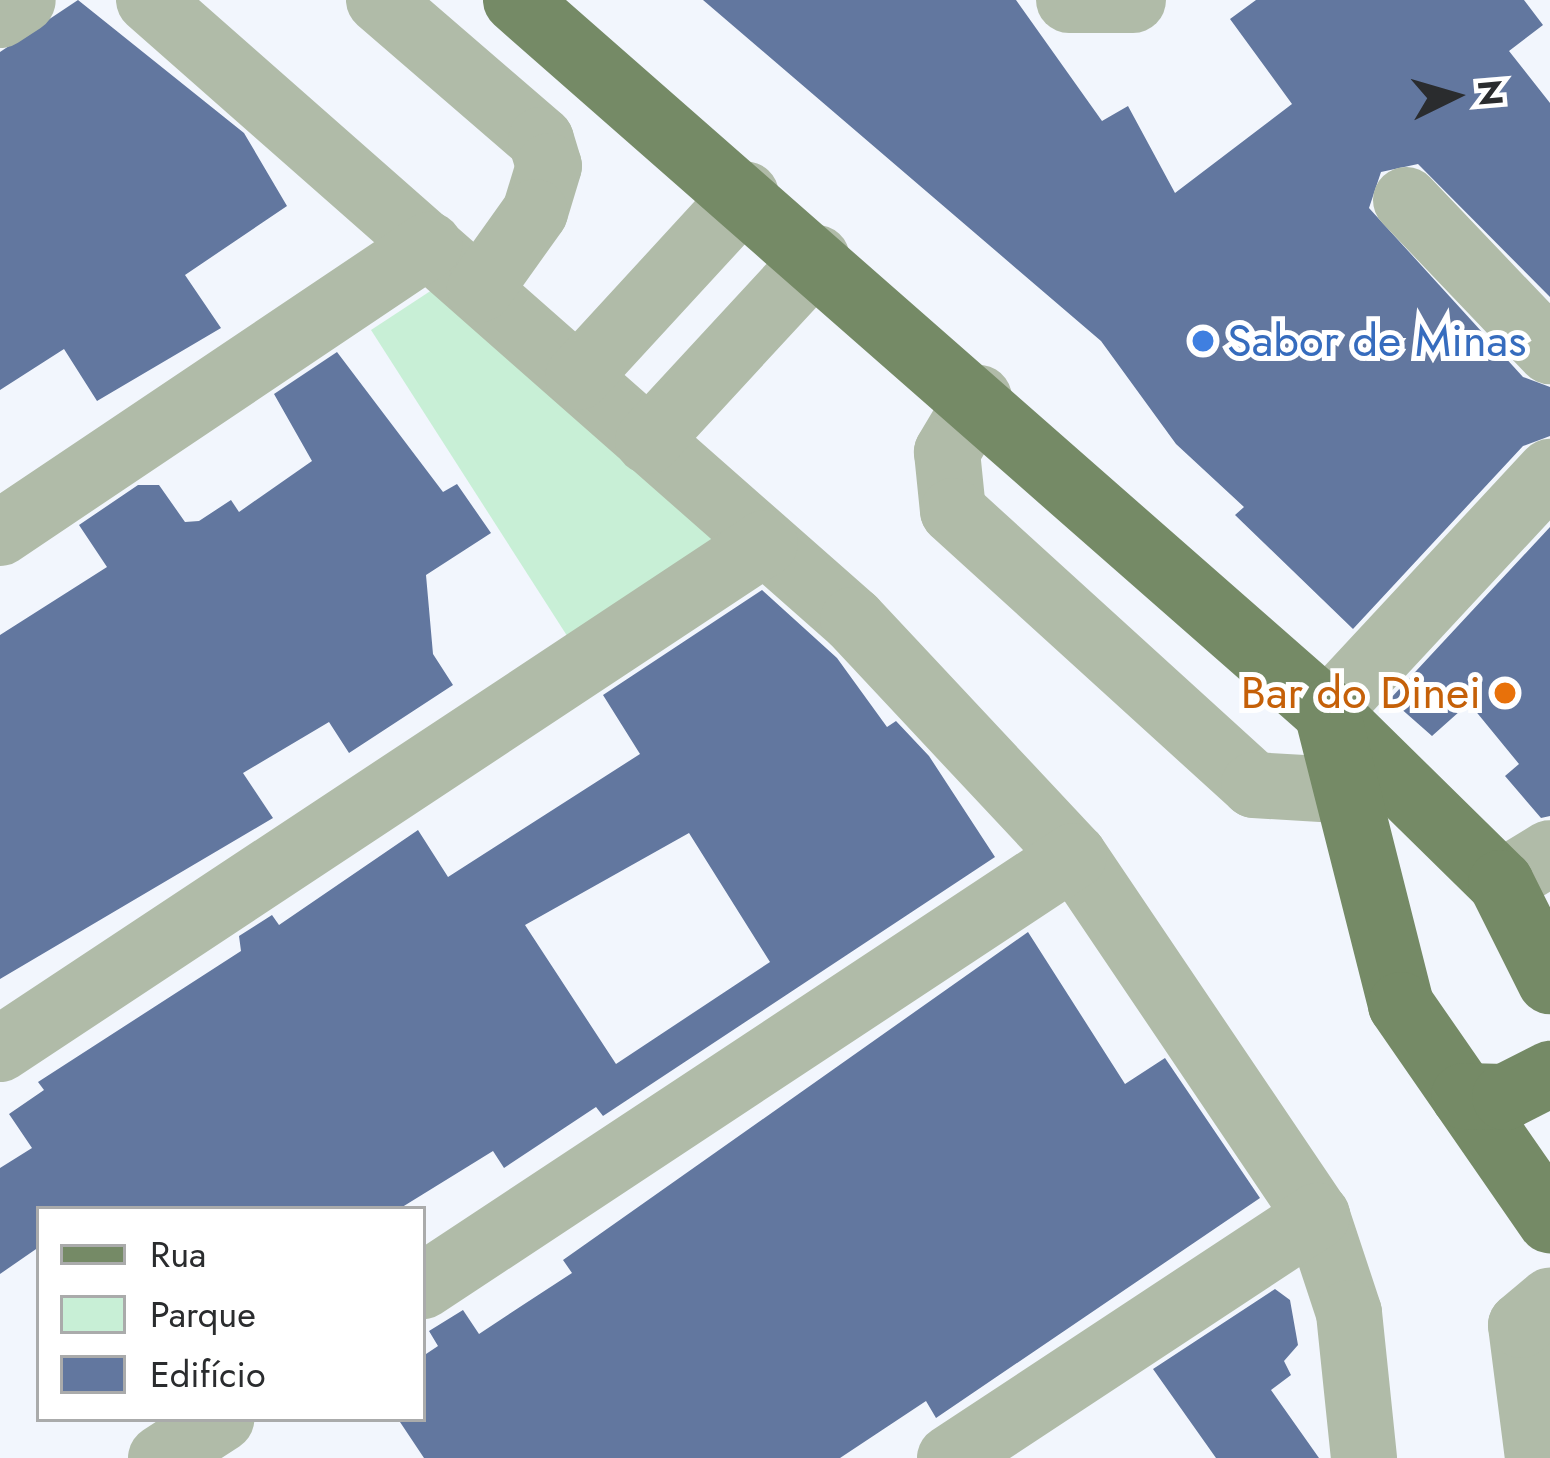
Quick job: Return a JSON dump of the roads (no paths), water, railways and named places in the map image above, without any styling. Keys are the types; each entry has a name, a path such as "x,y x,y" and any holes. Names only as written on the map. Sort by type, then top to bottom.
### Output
{"main road":[{"path":"516,0 746,194 1327,712 1509,865 1547,961"},
{"path":"1327,712 1338,790 1401,1005 1550,1220"},
{"path":"1378,936 1408,873 1509,865"},
{"path":"1464,1096 1504,1097 1550,1074"}],"street":[{"path":"0,15 23,0"},
{"path":"149,0 765,543 949,712 1074,856 1317,1216 1349,1312 1364,1458"},
{"path":"379,0 541,140 549,166 535,212 480,290"},
{"path":"1069,0 1133,0"},
{"path":"578,377 746,194"},
{"path":"1406,200 1550,351"},
{"path":"0,533 429,245"},
{"path":"648,441 817,258"},
{"path":"979,398 947,452 952,511 1254,785 1338,790"},
{"path":"1327,712 1550,472"},
{"path":"0,1049 765,543"},
{"path":"426,1284 1074,856"},
{"path":"950,1458 1317,1216"},
{"path":"1538,1458 1521,1325 1550,1301"},
{"path":"161,1458 215,1422"}],"place":[{"name":"Sabor de Minas","path":"1203,341"},
{"name":"Bar do Dinei","path":"1505,693"}]}
